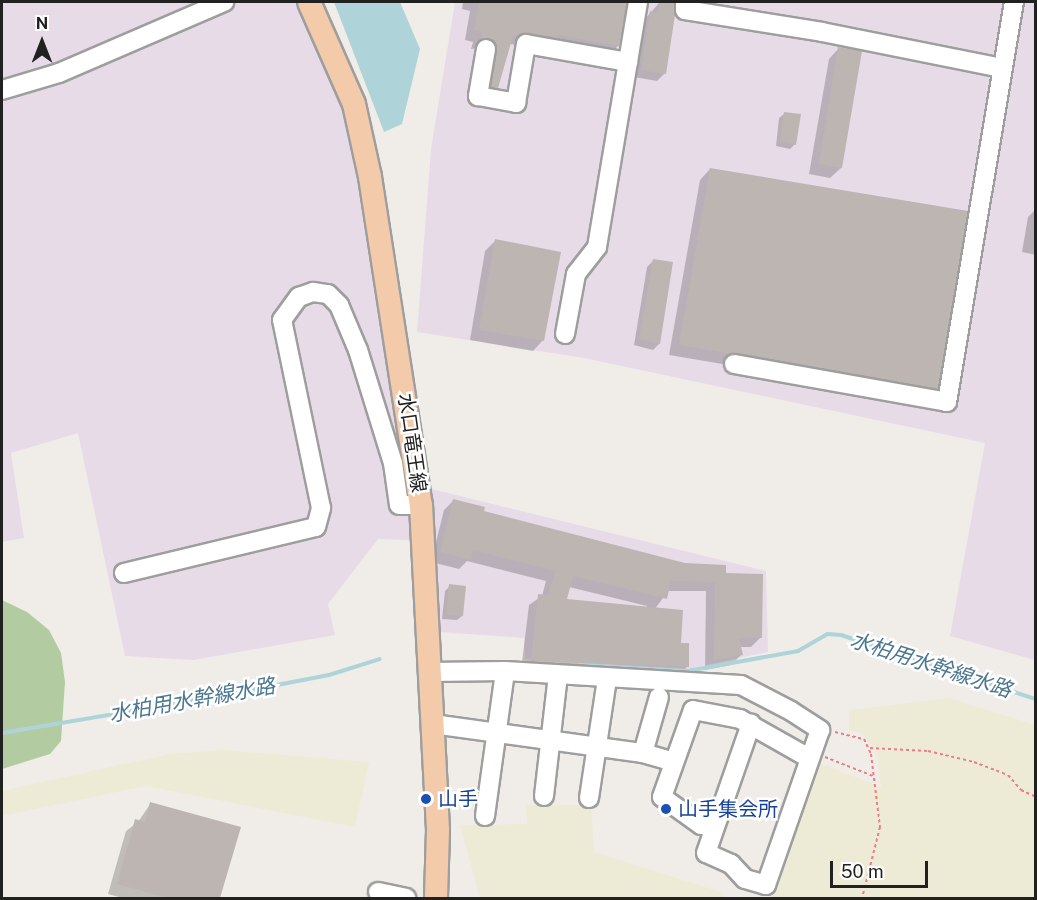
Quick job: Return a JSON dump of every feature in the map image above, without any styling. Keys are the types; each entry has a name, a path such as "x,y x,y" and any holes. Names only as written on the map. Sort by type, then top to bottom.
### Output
{"main road":[{"name":"水口竜王線","path":"309,2 354,104 370,177 421,505 438,830 436,898"}],"street":[{"path":"2,90 59,73 224,2"},
{"path":"566,334 576,274 597,248 638,2"},
{"path":"685,2 685,10 822,32 1002,68"},
{"path":"734,364 947,402 1014,2"},
{"path":"486,49 478,96 516,103 526,44 628,62"},
{"path":"124,573 316,527 321,508 282,320 299,297 313,292 328,294 339,304 357,350 393,463 399,505 421,505"},
{"path":"430,672 505,671 749,687 820,730 766,885 745,879 731,864 706,853 751,724"},
{"path":"485,816 505,671"},
{"path":"544,796 558,675"},
{"path":"589,798 607,679"},
{"path":"643,753 659,698"},
{"path":"714,827 701,825 662,797 693,710 751,724 811,753"},
{"path":"433,724 643,753 674,762"},
{"path":"378,892 406,898"}],"path":[{"path":"820,730 856,736 870,748 928,751 974,762 1008,775 1021,790 1035,797"},
{"path":"862,898 880,827 870,748"},
{"path":"811,753 874,776"}],"shaded area":[{"path":"2,2 296,2 346,118 411,484 766,571 768,652 687,669 525,659 524,638 439,632 435,541 378,539 328,604 335,635 193,660 125,656 78,433 11,453 24,538 2,542"},
{"path":"455,2 1035,2 1035,660 950,636 985,443 584,358 417,332 431,149"},
{"path":"949,698 1035,725 1035,898 771,898 815,761 881,787 877,754 862,733 849,731 849,710"},
{"path":"223,750 369,762 355,827 146,786 2,816 2,791 169,754"},
{"path":"526,805 591,805 594,852 721,892 726,898 480,898 460,825 527,824"}],"green space":[{"path":"2,600 27,612 49,630 61,653 65,682 61,741 50,754 2,769"}],"water":[{"path":"334,2 400,2 420,49 402,124 384,132"}],"building":[{"path":"479,2 627,2 619,46 558,35 558,38 527,33 513,36 498,88 491,87 496,45 488,38 481,39 482,32 474,30"},
{"path":"660,2 674,3 675,15 666,74 641,70 650,11 658,13"},
{"path":"838,47 862,51 842,168 819,164"},
{"path":"784,112 801,114 796,145 780,141"},
{"path":"710,168 968,211 938,389 679,345"},
{"path":"495,239 561,252 544,341 479,330"},
{"path":"653,259 673,262 660,344 639,339"},
{"path":"453,499 485,507 484,511 685,563 726,565 726,573 763,574 762,638 739,638 743,655 714,660 715,582 671,581 667,599 573,576 567,599 683,610 681,643 689,643 689,667 531,661 538,594 548,595 555,571 473,550 471,560 440,552"},
{"path":"449,584 466,586 463,616 446,615"},
{"path":"150,802 241,827 220,898 168,898 117,884 135,819 145,822"}],"waterway":[{"name":"水柏用水幹線水路","path":"580,665 687,671 798,651 828,634 841,635 1036,699"},
{"name":"水柏用水幹線水路","path":"2,733 329,675 380,659"}],"place":[{"name":"山手","path":"426,799"},
{"name":"山手集会所","path":"666,809"}]}
